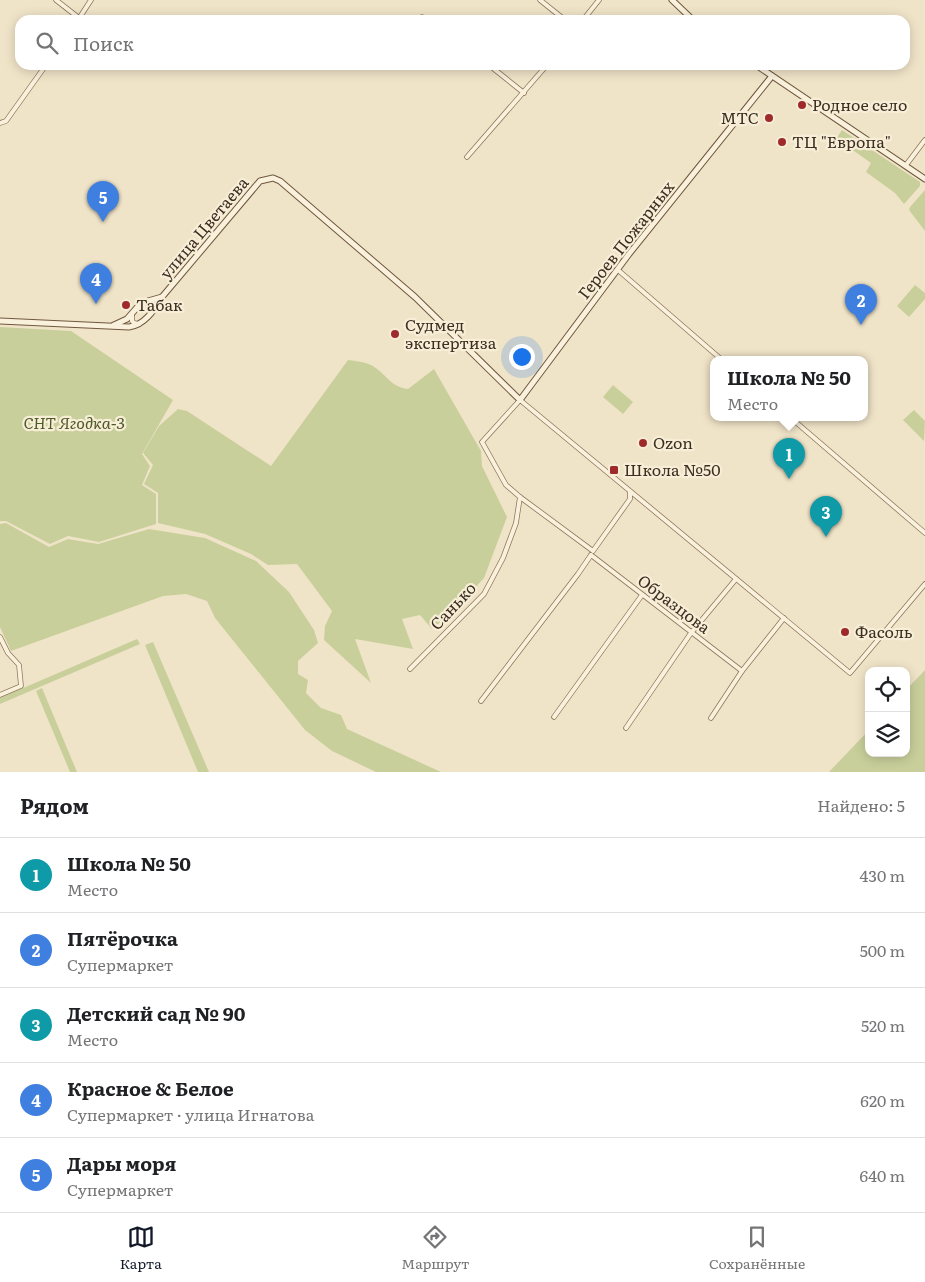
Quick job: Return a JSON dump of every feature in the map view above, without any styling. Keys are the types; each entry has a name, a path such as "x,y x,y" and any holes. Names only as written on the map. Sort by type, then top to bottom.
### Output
{"main road":[{"path":"672,0 688,15"},
{"path":"763,70 925,179"},
{"name":"Героев Пожарных","path":"520,400 618,270 772,76"},
{"name":"улица Цветаева","path":"139,324 153,311 162,297 256,185 260,181 273,178 280,181 408,290 520,400"},
{"name":"улица Цветаева","path":"145,302 162,297"},
{"path":"112,326 127,319 141,303 145,302"},
{"path":"0,320 129,327 139,324"}],"street":[{"path":"56,0 74,15"},
{"path":"82,15 91,0"},
{"path":"540,0 559,15"},
{"path":"587,15 599,0"},
{"path":"0,123 6,121 42,70"},
{"path":"495,70 524,93"},
{"path":"467,157 543,70"},
{"path":"906,165 925,140"},
{"path":"618,270 717,356"},
{"path":"145,302 151,304 153,311"},
{"path":"132,314 131,319 133,322 139,324"},
{"path":"520,400 850,674 925,584"},
{"name":"Образцова","path":"520,400 482,442 506,485 642,595 742,671"},
{"path":"794,421 925,533"},
{"path":"481,701 578,574 630,499 630,492"},
{"name":"Санько","path":"410,669 484,594 503,558 516,524 520,497"},
{"path":"626,728 691,633 736,579"},
{"path":"554,717 642,595"},
{"path":"711,718 742,671 784,618"},
{"path":"0,637 8,653 19,665 21,686 0,695"}],"green space":[{"path":"842,130 920,182 920,186 904,204 895,193 866,172 871,163 840,141 836,143 836,139"},
{"path":"925,190 925,231 909,210"},
{"path":"915,285 925,293 925,299 909,317 897,306"},
{"name":"СНТ Ягодка-3","path":"0,327 71,331 173,400 142,454 150,466 142,485 156,494 156,524 99,542 68,536 50,544 6,521 0,521"},
{"path":"348,360 371,365 392,383 408,389 434,369 481,451 482,466 507,517 484,578 456,609 432,629 420,615 402,619 413,649 355,639 371,683 324,640 325,626 332,611 297,564 268,565 251,554 205,534 158,523 158,493 144,484 153,465 143,453 159,426 178,409 187,411 271,466"},
{"path":"613,385 633,402 623,414 603,397"},
{"path":"914,410 925,421 924,441 903,420"},
{"path":"6,523 49,547 68,539 98,544 149,529 205,538 256,561 289,592 314,630 318,643 298,661 298,674 308,680 306,693 321,708 341,715 347,729 441,772 376,772 332,751 305,730 215,618 207,601 186,594 163,596 11,651 0,627 0,524"},
{"path":"137,639 140,644 0,704 0,698"},
{"path":"153,642 209,772 198,772 145,645"},
{"path":"925,670 925,772 829,772 865,734 865,757 910,757 910,686"},
{"path":"42,688 77,772 70,772 36,691"}],"place":[{"name":"Родное село","path":"802,105"},
{"name":"МТС","path":"769,118"},
{"name":"ТЦ \"Европа\"","path":"782,142"},
{"name":"Дары моря","path":"103,222"},
{"name":"Красное & Белое","path":"96,304"},
{"name":"Табак","path":"126,305"},
{"name":"Пятёрочка","path":"861,325"},
{"name":"Судмед экспертиза","path":"395,334"},
{"name":"Ozon","path":"643,443"},
{"name":"Школа №50","path":"614,470"},
{"name":"Школа № 50","path":"789,479"},
{"name":"Детский сад № 90","path":"826,537"},
{"name":"Фасоль","path":"845,632"}]}
